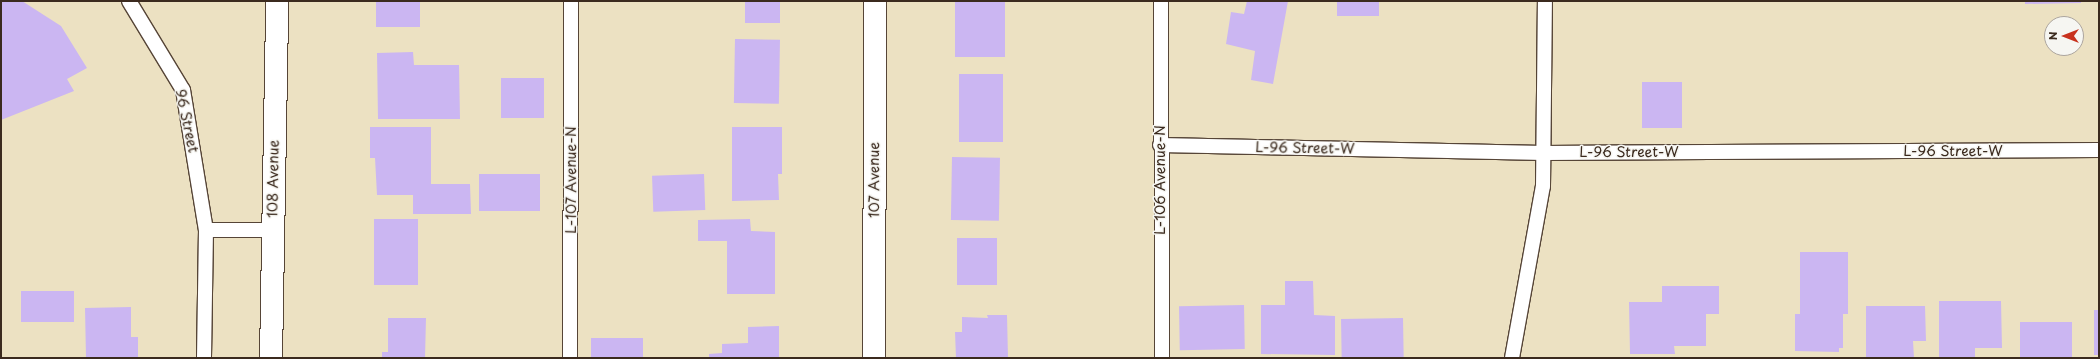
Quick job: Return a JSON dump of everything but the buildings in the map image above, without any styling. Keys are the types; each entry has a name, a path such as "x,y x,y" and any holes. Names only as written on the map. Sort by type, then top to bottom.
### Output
{"street":[{"name":"108 Avenue","path":"271,358 277,1"},
{"name":"107 Avenue","path":"874,358 875,1"}],"lane":[{"name":"96 Street","path":"129,1 183,90 206,230"},
{"name":"L-107 Avenue-N","path":"570,358 571,1"},
{"name":"L-106 Avenue-N","path":"1160,1 1162,358"},
{"path":"1512,358 1543,186 1545,1"},
{"name":"L-96 Street-W","path":"1160,145 1544,152 2099,150"},
{"path":"204,358 206,230 272,230"}]}
